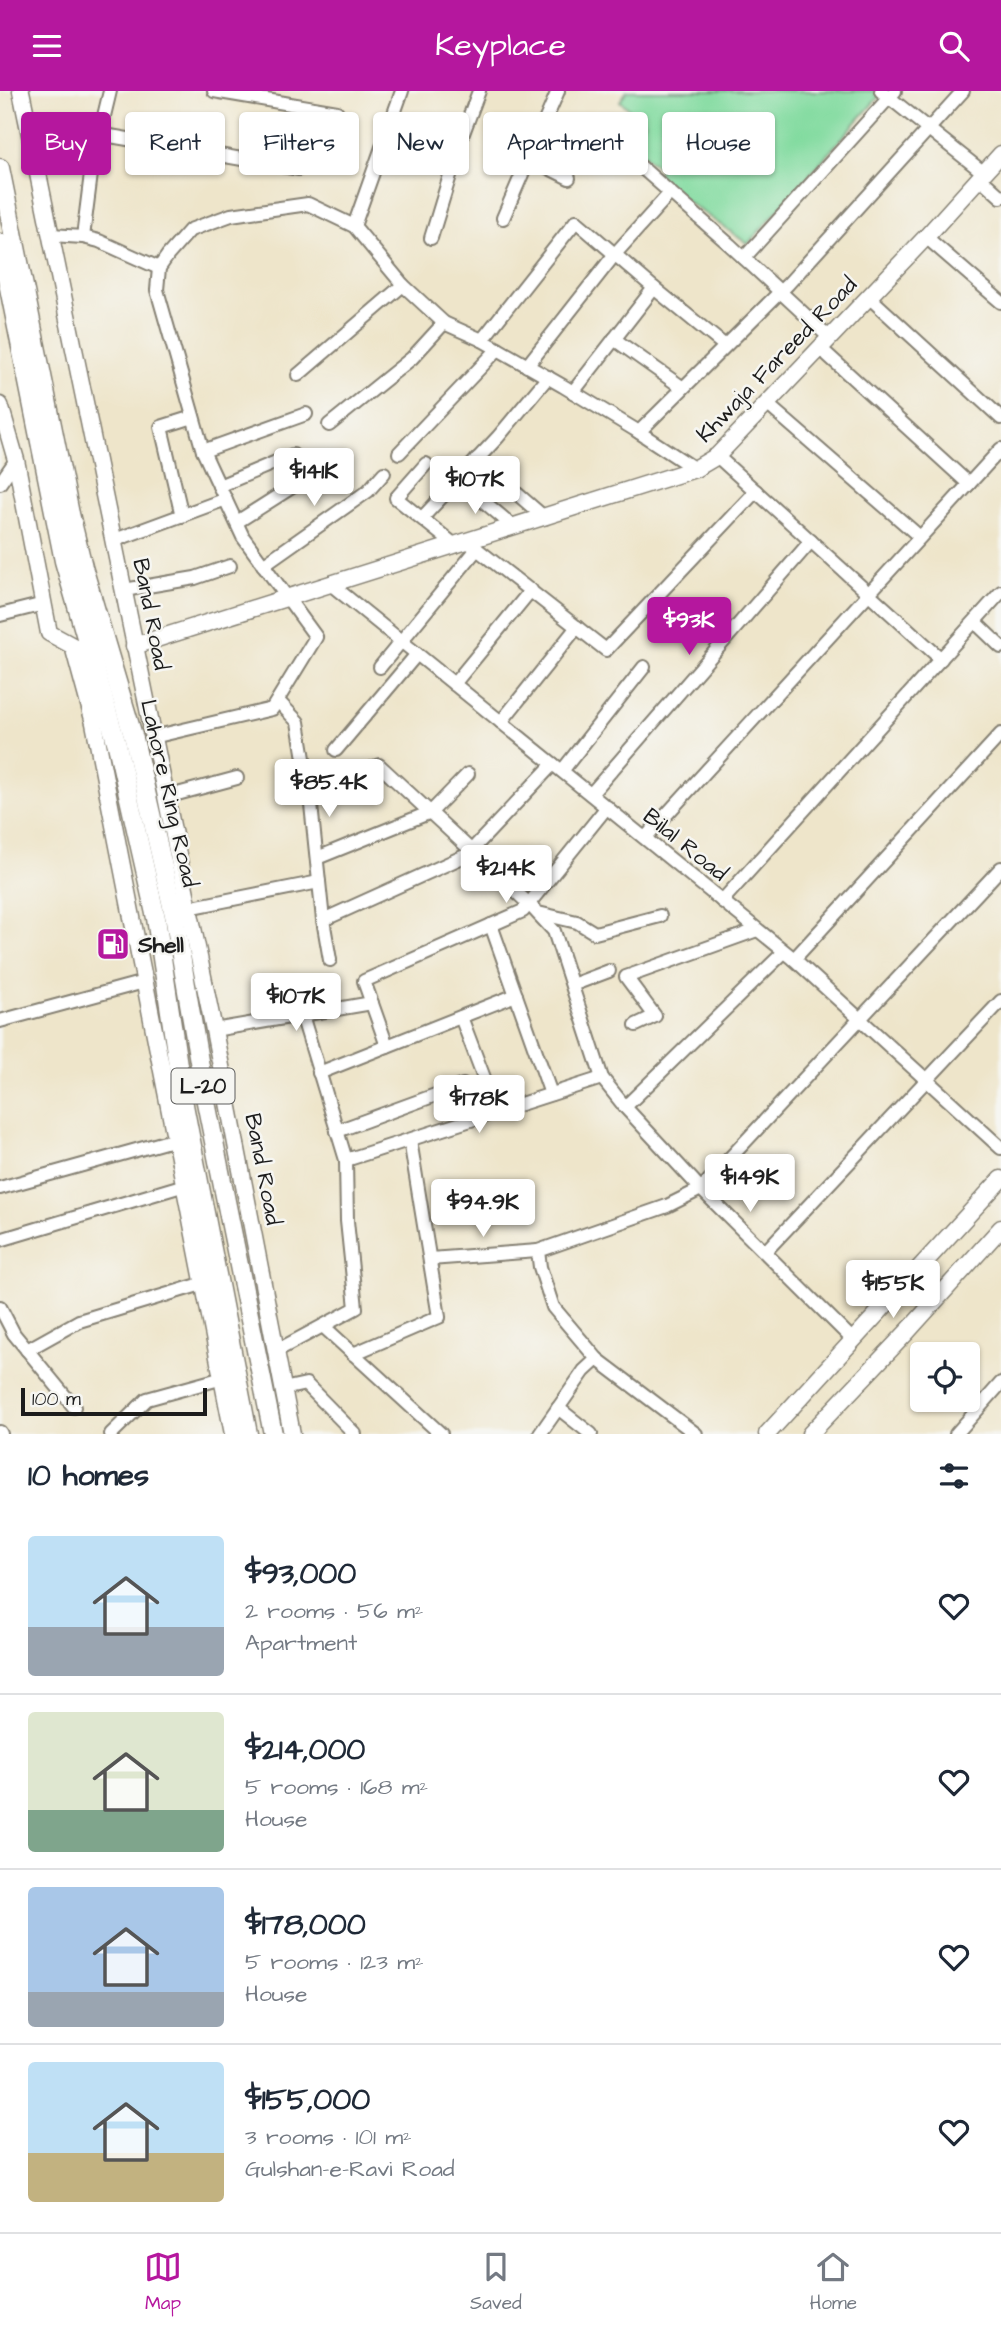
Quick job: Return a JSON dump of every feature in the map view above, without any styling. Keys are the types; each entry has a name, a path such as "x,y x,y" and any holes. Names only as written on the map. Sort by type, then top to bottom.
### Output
{"highway":[{"name":"Lahore Ring Road","path":"0,168 70,514 134,739 174,915 206,1102 274,1434"},
{"name":"Lahore Ring Road","path":"0,243 64,561 117,745 156,918 184,1105 248,1434"}],"main road":[{"name":"Band Road","path":"21,91 214,1030 292,1434"},
{"name":"Khwaja Fareed Road","path":"134,646 467,546 514,527 695,469 717,456 926,237 1001,154"},
{"path":"0,405 16,460 49,633 73,646 94,723 233,1434"},
{"path":"767,1434 1001,1179"},
{"path":"810,1434 1001,1228"}],"street":[{"path":"105,112 110,91"},
{"path":"214,91 337,112"},
{"path":"355,226 402,91"},
{"path":"431,238 458,146 479,91"},
{"path":"549,112 558,91"},
{"path":"639,432 780,291 963,91"},
{"path":"744,258 888,93 982,176 1001,197"},
{"path":"111,136 239,158"},
{"path":"648,173 780,291 825,343 969,484"},
{"path":"83,237 91,175"},
{"path":"503,218 522,175"},
{"path":"563,175 569,178"},
{"path":"527,366 615,254 670,193"},
{"path":"153,737 272,709 316,637 243,537 203,451 157,290 159,268 190,230 231,215 308,204 355,226 403,285 444,323 482,339 548,377 695,469"},
{"path":"482,339 576,221 725,347"},
{"path":"51,235 99,241 159,268"},
{"path":"926,237 1001,302"},
{"path":"298,375 403,285"},
{"path":"573,392 654,288"},
{"path":"869,297 1001,418"},
{"path":"329,425 412,358 444,323"},
{"path":"614,339 683,388"},
{"path":"399,453 498,349"},
{"path":"422,518 548,377"},
{"path":"767,404 920,537"},
{"path":"203,451 306,414"},
{"path":"182,516 161,427 194,417"},
{"path":"645,838 1001,449"},
{"path":"219,485 293,454"},
{"path":"717,456 941,659"},
{"path":"237,522 311,475 346,459"},
{"path":"477,459 545,518"},
{"path":"0,483 16,460"},
{"path":"426,464 396,498 531,590 606,650 756,491"},
{"path":"263,565 368,491 384,473"},
{"path":"457,479 514,527"},
{"path":"115,540 226,499"},
{"path":"591,794 811,541"},
{"path":"380,667 467,546"},
{"path":"124,590 195,578 230,566"},
{"name":"Bilal Road","path":"332,586 789,956 1001,1148"},
{"path":"454,684 531,590"},
{"path":"722,901 1001,592"},
{"path":"0,615 44,604"},
{"path":"975,622 1001,647"},
{"path":"501,722 577,627"},
{"path":"336,750 417,654"},
{"path":"323,920 467,855 558,767 644,667"},
{"path":"278,701 298,722 310,795 323,920 330,960"},
{"path":"625,1107 789,956 1001,734"},
{"path":"310,795 379,765 533,908 554,931 602,1078 625,1107 701,1189 854,1341"},
{"path":"317,858 430,812 468,773"},
{"path":"166,797 237,778"},
{"path":"533,908 607,807"},
{"path":"430,1259 538,1251 667,1206 701,1189 1001,868"},
{"path":"188,908 319,882"},
{"path":"387,1046 364,981 533,908 577,922 594,933 660,916"},
{"path":"491,925 551,1094"},
{"path":"636,1025 655,1016 626,977 757,930"},
{"path":"572,985 610,971"},
{"path":"0,1021 144,982"},
{"path":"319,1073 516,995"},
{"path":"765,1252 1001,1001"},
{"path":"214,1030 372,1003"},
{"path":"276,1351 356,1308 347,1221 346,1160 302,1015"},
{"path":"461,1017 497,1112"},
{"path":"346,1160 602,1078"},
{"path":"337,1131 463,1085"},
{"path":"0,1188 176,1139"},
{"path":"353,1353 439,1317 410,1140"},
{"path":"0,1240 185,1185"},
{"path":"538,1251 540,1267 553,1307 597,1359 696,1434"},
{"path":"27,1350 79,1321 205,1283"},
{"path":"0,1307 14,1334 74,1407"},
{"path":"323,1326 441,1434"},
{"path":"540,1434 584,1371 597,1359"},
{"path":"111,1434 147,1399 223,1378"},
{"path":"283,1389 306,1384 355,1434"},
{"path":"956,1434 999,1388"},
{"path":"558,1408 591,1434"}],"green space":[{"path":"627,91 884,91 748,244 655,179 660,169 648,159 648,112 633,112 620,101"}],"place":[{"name":"Shell","path":"113,944"}]}
